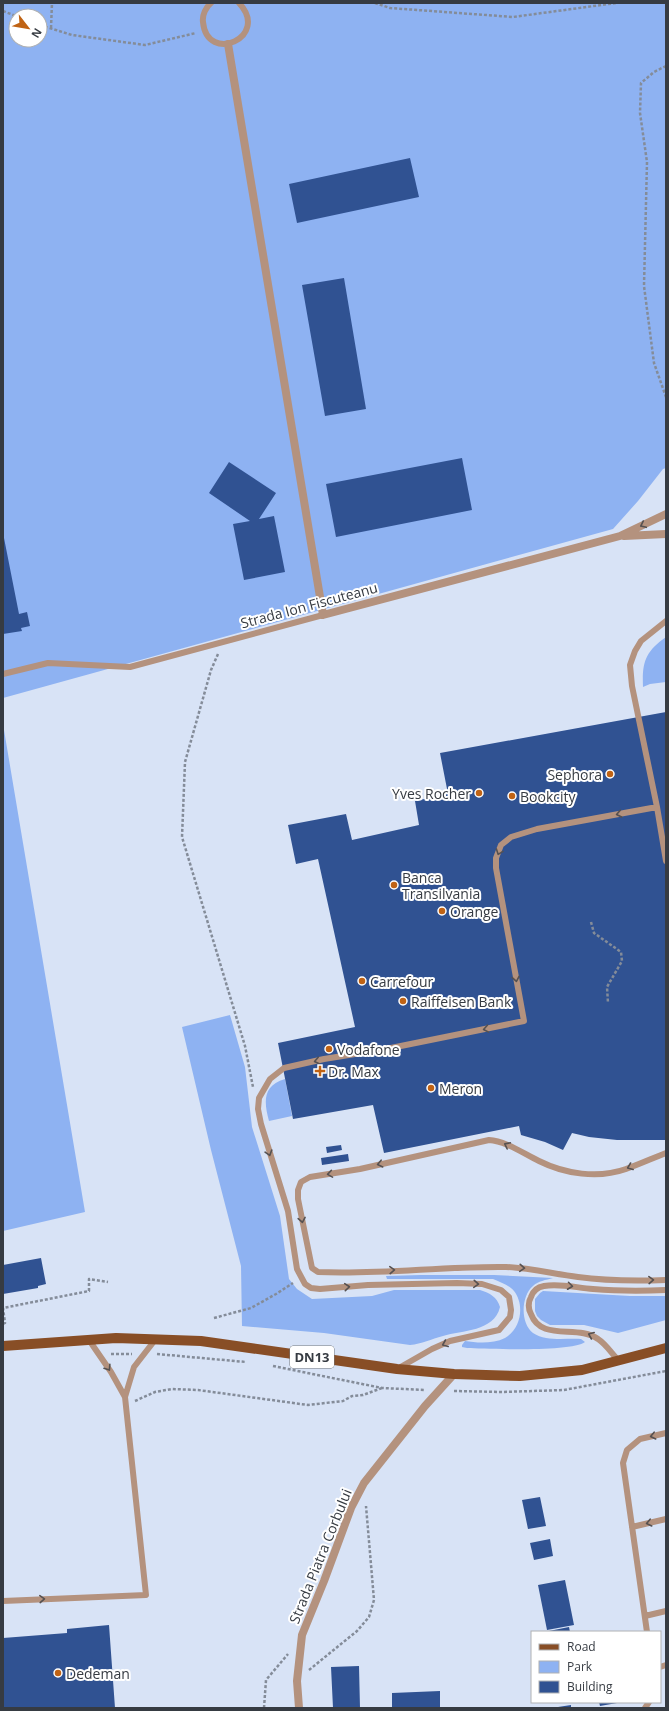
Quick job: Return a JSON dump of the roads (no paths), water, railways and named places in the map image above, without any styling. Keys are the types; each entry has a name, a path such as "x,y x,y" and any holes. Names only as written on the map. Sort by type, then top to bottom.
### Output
{"main road":[{"name":"DN13","path":"3,1346 116,1338 201,1342 397,1369 454,1374 520,1376 582,1370 666,1348"}],"street":[{"path":"228,44 323,615"},
{"name":"Strada Ion Fiscuteanu","path":"323,615 620,536 666,514"},
{"name":"Strada Ion Fiscuteanu","path":"620,536 666,534"},
{"name":"Strada Piatra Corbului","path":"299,1708 297,1681 302,1635 351,1508 364,1483 425,1406 454,1374"}],"lane":[{"path":"211,3 202,16 204,31 214,42 228,44 241,38 248,26 246,12 239,3"},
{"name":"Strada Ion Fiscuteanu","path":"3,674 48,664 130,667 323,615"},
{"path":"666,621 641,641 635,651 630,665 632,686 657,807 666,861"},
{"path":"397,1369 432,1349 450,1341 499,1330 510,1317 511,1310 509,1297 501,1290 482,1284 457,1283 368,1285 320,1289 308,1286 300,1278 297,1269 288,1211 258,1109 259,1098 266,1084 276,1073 284,1068 524,1021 496,868 496,858 502,845 511,837 537,829 657,807"},
{"path":"666,1153 619,1171 600,1174 575,1173 554,1168 503,1143 489,1140 360,1169 310,1177 301,1182 298,1190 302,1225 312,1268 318,1272 506,1267 528,1268 580,1277 640,1281 666,1280"},
{"path":"619,1361 599,1339 587,1333 554,1331 538,1326 532,1319 529,1311 531,1296 542,1286 553,1284 614,1290 666,1290"},
{"path":"3,1601 146,1594 125,1397 111,1372 89,1340"},
{"path":"125,1397 134,1367 155,1340"},
{"path":"647,1631 624,1463 627,1450 640,1439 666,1433"},
{"path":"632,1527 666,1519"},
{"path":"645,1616 666,1611"}],"place":[{"name":"Sephora","path":"610,774"},
{"name":"Yves Rocher","path":"479,793"},
{"name":"Bookcity","path":"512,796"},
{"name":"Banca Transilvania","path":"394,885"},
{"name":"Orange","path":"442,911"},
{"name":"Carrefour","path":"362,981"},
{"name":"Raiffeisen Bank","path":"403,1001"},
{"name":"Vodafone","path":"329,1049"},
{"name":"Dr. Max","path":"320,1071"},
{"name":"Meron","path":"431,1088"},
{"name":"Dedeman","path":"58,1673"}]}
